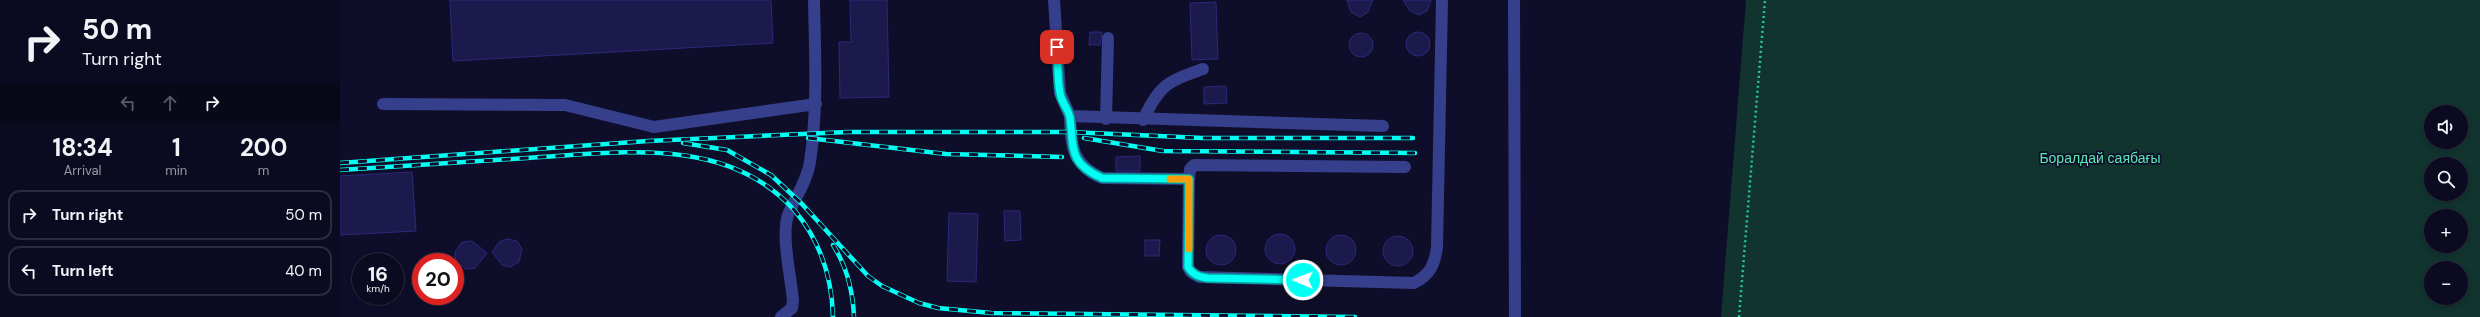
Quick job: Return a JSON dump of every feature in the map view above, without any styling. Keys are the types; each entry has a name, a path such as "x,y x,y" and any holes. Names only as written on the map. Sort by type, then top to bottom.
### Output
{"street":[{"path":"781,317 792,308 794,300 786,230 788,216 805,182 810,163 816,104 814,0"},
{"path":"1054,0 1060,93 1070,116 1074,152 1092,173 1102,178 1189,179"},
{"path":"1406,167 1194,165 1190,169 1189,179 1188,267 1199,277 1414,283 1422,279 1435,262 1437,247 1442,0"},
{"path":"1514,0 1515,317"},
{"path":"1106,119 1108,38"},
{"path":"1143,120 1158,93 1170,81 1203,69"},
{"path":"383,104 565,105 654,127 816,104"},
{"path":"1070,116 1106,119 1383,126"}],"path":[{"path":"1739,317 1765,0"}],"green space":[{"name":"Боралдай саябағы","path":"1746,0 2480,0 2480,317 1721,317"}],"building":[{"path":"450,0 771,0 773,43 453,61"},
{"path":"850,0 887,0 889,97 840,98 839,42 851,42"},
{"path":"1347,0 1373,0 1368,12 1360,17 1351,12"},
{"path":"1403,0 1431,0 1427,11 1419,15 1410,11"},
{"path":"1216,2 1218,59 1192,60 1190,3"},
{"path":"1090,32 1102,32 1100,45 1089,45"},
{"path":"1418,32 1426,36 1430,44 1426,52 1418,56 1410,52 1406,44 1410,36"},
{"path":"1361,33 1369,37 1373,45 1369,53 1361,57 1353,53 1349,45 1353,37"},
{"path":"1226,86 1227,103 1204,104 1204,87"},
{"path":"1140,156 1140,171 1116,171 1116,157"},
{"path":"412,172 416,231 340,235 340,176"},
{"path":"1004,211 1020,211 1021,240 1005,241"},
{"path":"949,213 978,214 976,282 947,281"},
{"path":"1280,234 1291,238 1295,249 1291,260 1280,264 1269,260 1265,249 1269,238"},
{"path":"1221,235 1232,239 1236,250 1232,261 1221,265 1210,261 1206,250 1210,239"},
{"path":"1341,235 1352,239 1356,250 1352,261 1341,265 1330,261 1326,250 1330,239"},
{"path":"1398,236 1409,240 1413,251 1409,262 1398,266 1387,262 1383,251 1387,240"},
{"path":"507,239 517,241 522,249 519,262 510,267 502,265 492,252 499,242"},
{"path":"1145,240 1160,240 1159,256 1145,256"},
{"path":"472,241 487,253 475,268 466,269 464,268 464,253 455,253 462,242"}],"railway":[{"path":"340,163 648,141 848,132 1070,132 1202,138 1413,138"},
{"path":"808,138 946,154 1062,157"},
{"path":"1084,138 1163,151 1415,153"},
{"path":"683,143 727,150 771,175 802,204 868,276 882,286 919,303 938,308 991,313 1355,317"},
{"path":"340,170 598,153 634,152 670,154 704,159 737,170 768,186 795,211 818,247 827,274 833,317"},
{"path":"833,245 846,271 852,298 854,317"}],"slow traffic":[{"path":"1170,179 1189,179 1189,249"}],"route":[{"path":"1057,47 1060,93 1070,116 1071,143 1074,152 1081,163 1092,173 1102,178 1189,179 1188,267 1192,272 1199,277 1208,278 1303,280"}]}
